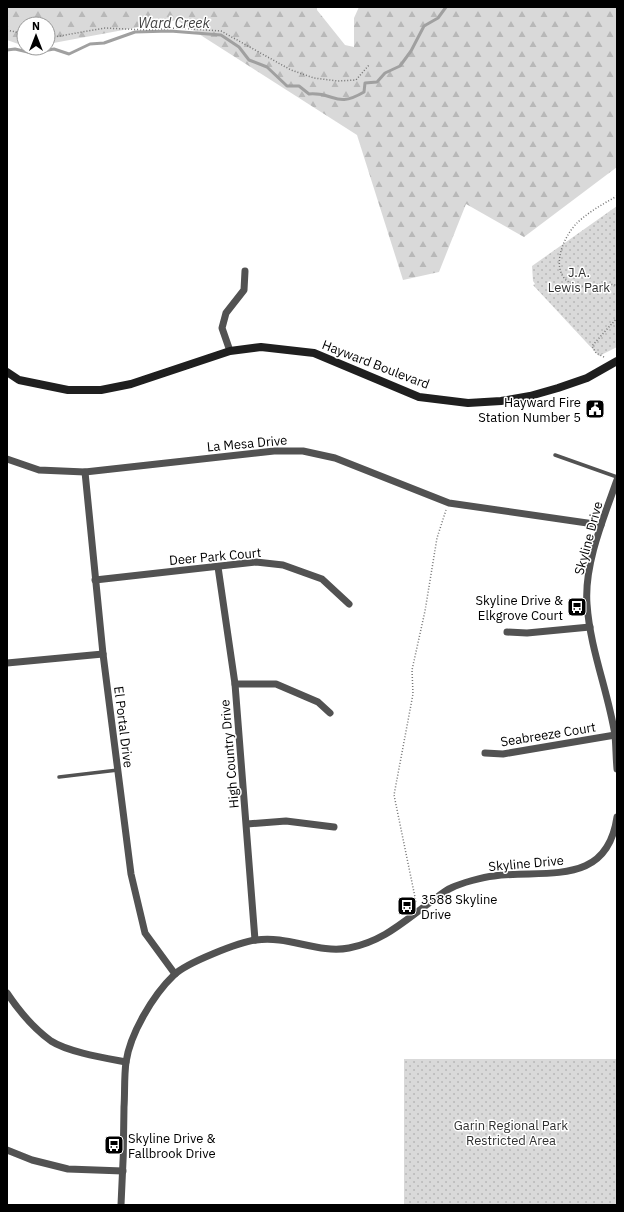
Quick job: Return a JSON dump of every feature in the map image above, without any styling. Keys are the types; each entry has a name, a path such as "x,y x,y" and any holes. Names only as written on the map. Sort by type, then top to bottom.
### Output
{"main road":[{"name":"Hayward Boulevard","path":"7,372 19,380 68,390 101,390 131,384 230,351 261,347 314,353 419,397 468,403 501,401 537,394 587,378 616,364"}],"street":[{"path":"230,351 222,328 226,313 244,290 245,271"},
{"name":"La Mesa Drive","path":"7,459 39,470 85,472 274,451 303,451 335,458 449,503 601,525"},
{"name":"El Portal Drive","path":"85,472 103,654 131,874 145,933 175,974"},
{"name":"Skyline Drive","path":"617,479 601,525 590,570 586,603 590,627 615,736 617,769"},
{"name":"Deer Park Court","path":"95,580 256,562 283,565 322,579 350,604"},
{"name":"High Country Drive","path":"218,567 235,684 255,940"},
{"path":"507,632 527,633 590,627"},
{"path":"7,663 103,654"},
{"path":"235,684 276,684 318,702 330,712"},
{"name":"Seabreeze Court","path":"485,753 503,754 615,736"},
{"name":"Skyline Drive","path":"121,1205 126,1062 133,1036 145,1013 175,974 218,951 255,940 278,938 314,947 340,950 366,945 389,933 417,911 451,888 493,876 550,874 576,870 602,856 615,832 617,817"},
{"path":"247,824 286,821 334,828"},
{"path":"7,993 21,1014 52,1041 76,1051 126,1062"},
{"path":"7,1150 32,1160 68,1169 123,1171"}],"lane":[{"path":"555,455 617,479"},
{"path":"59,777 118,770"}],"path":[{"path":"56,37 105,28 147,30 178,28 222,31 291,70 314,78 338,81 356,80 369,65"},
{"path":"617,196 600,205 577,223 569,234 558,262 564,278 578,286 602,284 617,285"},
{"path":"616,364 596,353 592,346 617,318"},
{"path":"417,911 394,796 413,694 412,670 425,610 436,538 449,503"}],"green space":[{"path":"7,7 317,7 317,10 345,45 354,47 354,18 359,7 617,7 617,167 524,237 466,204 439,272 403,280 357,135 177,20 56,43 56,16 16,16 16,43 7,40"},
{"name":"J.A. Lewis Park","path":"617,206 617,347 599,356 533,285 535,284 533,281 532,266"},
{"name":"Garin Regional Park Restricted Area","path":"404,1059 617,1059 617,1205 404,1205"}],"waterway":[{"name":"Ward Creek","path":"7,50 15,49 32,53 54,49 69,54 90,44 104,43 135,32 170,31 221,35 239,47 249,60 267,67 287,86 299,86 309,94 325,95 341,100 354,97 364,92 365,83 377,82 385,73 400,66 411,51 424,26 438,18 446,7"}],"place":[{"name":"Hayward Fire Station Number 5","path":"595,409"},
{"name":"Skyline Drive & Elkgrove Court","path":"577,607"},
{"name":"3588 Skyline Drive","path":"407,906"},
{"name":"Skyline Drive & Fallbrook Drive","path":"114,1145"}]}
